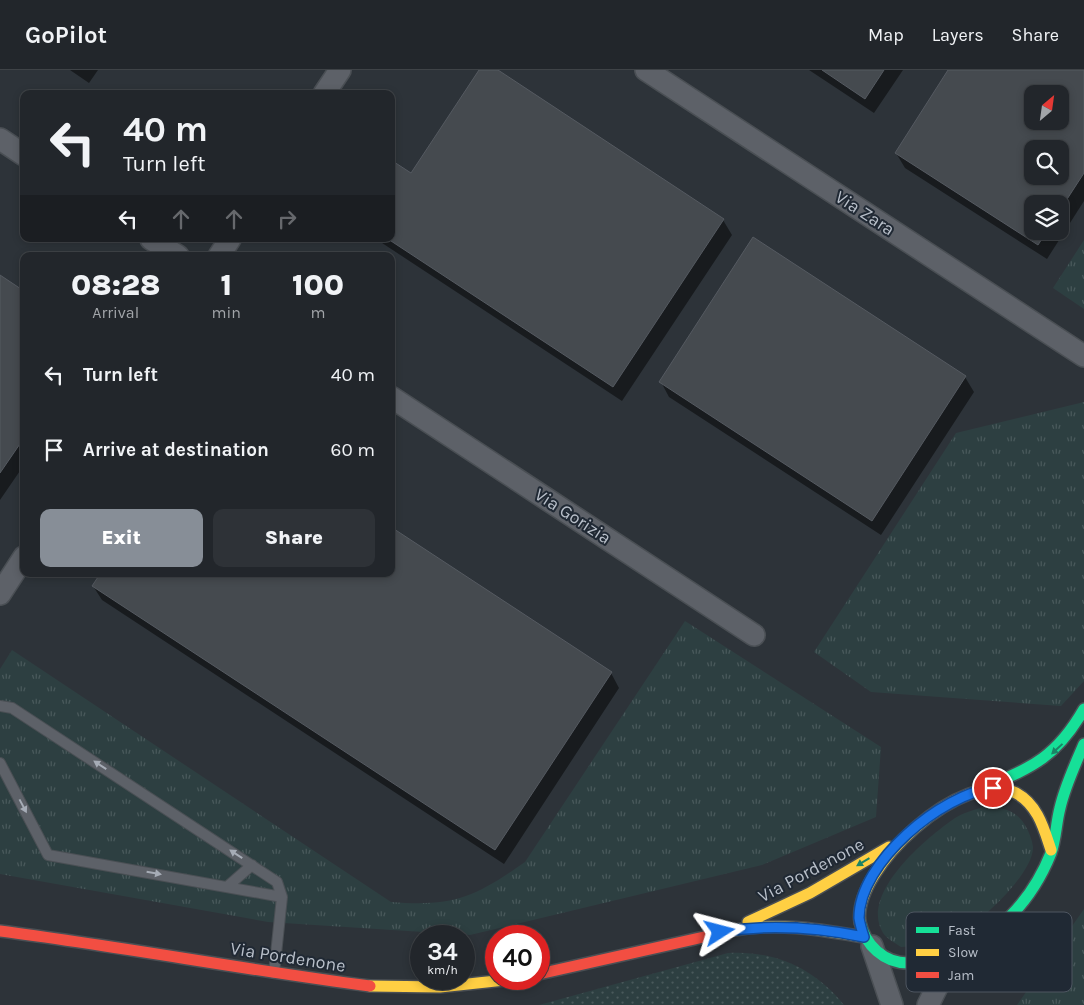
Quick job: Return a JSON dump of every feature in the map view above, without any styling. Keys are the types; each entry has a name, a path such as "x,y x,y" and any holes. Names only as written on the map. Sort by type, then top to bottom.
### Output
{"street":[{"path":"327,90 340,70"},
{"name":"Via Zara","path":"646,70 1084,356"},
{"path":"0,139 20,152"},
{"path":"156,242 172,252"},
{"name":"Via Gorizia","path":"395,400 754,635"},
{"path":"0,594 20,563"},
{"path":"892,1005 859,920 867,887 880,864 905,837 941,809 1043,761 1064,742 1084,709"},
{"path":"1015,912 1041,874 1051,850 1065,792 1084,744"},
{"path":"980,789 1000,788 1024,798 1042,819 1051,850"},
{"name":"Via Pordenone","path":"731,930 810,893 905,837"},
{"name":"Via Pordenone","path":"22,922 57,938"},
{"name":"Via Pordenone","path":"550,971 731,930 780,926 820,929 868,942"},
{"name":"Via Pordenone","path":"0,931 57,938 274,973 395,988 440,987 485,982"},
{"path":"868,942 886,958 906,963"},
{"path":"928,1005 934,992"}],"lane":[{"path":"0,706 12,708 278,882 282,898 274,973"},
{"path":"0,763 48,855 228,886 282,898"},
{"path":"228,886 252,865"}],"green space":[{"path":"1084,240 1084,309 1053,288"},
{"path":"1084,402 1084,681 1061,706 871,692 814,652 956,433"},
{"path":"685,621 881,747 876,817 762,865 512,925 485,925 485,931 475,934 475,925 410,925 410,931 268,922 0,874 0,669 12,650 391,902 431,903 463,897 492,884 525,862"},
{"path":"983,807 996,808 1012,812 1021,819 1030,836 1033,847 1031,858 1025,870 1004,897 987,912 906,912 906,947 901,947 884,935 878,918 880,901 888,885 899,868 928,839 958,816"},
{"path":"1084,909 1084,1005 1017,1005 1026,992 1072,992 1072,926"},
{"path":"728,953 762,955 793,964 820,981 844,1005 539,1005"}],"building":[{"path":"479,70 498,70 724,219 613,387 393,242 395,242 395,163 411,173"},
{"path":"822,70 884,70 865,99"},
{"path":"948,70 1084,70 1084,173 1069,196 1024,195 1024,236 895,153"},
{"path":"753,237 966,376 872,521 659,382"},
{"path":"1030,240 1041,240 1038,245"},
{"path":"0,275 20,288 20,444 0,473"},
{"path":"395,530 612,672 495,850 92,586 98,577 395,577"}],"traffic: fast":[{"path":"985,787 1017,773 1043,758 1064,738 1084,709"},
{"path":"1014,912 1028,895 1051,853 1065,792 1084,744"},
{"path":"860,922 866,938 877,951 891,960 906,963"}],"traffic: slow":[{"path":"860,922 862,900 874,876 892,851 916,828 942,808 969,794 994,789 1016,793 1024,798 1039,818 1051,850"},
{"path":"748,922 810,893 889,847"},
{"path":"735,930 783,927 864,937"},
{"path":"370,986 440,987 485,982"}],"traffic: jam":[{"path":"550,972 735,930"},
{"path":"0,931 370,986"}],"route":[{"path":"720,932 744,928 780,926 837,931 864,937 859,920 864,895 871,879 886,857 905,837 941,809 972,792 993,788"}]}
